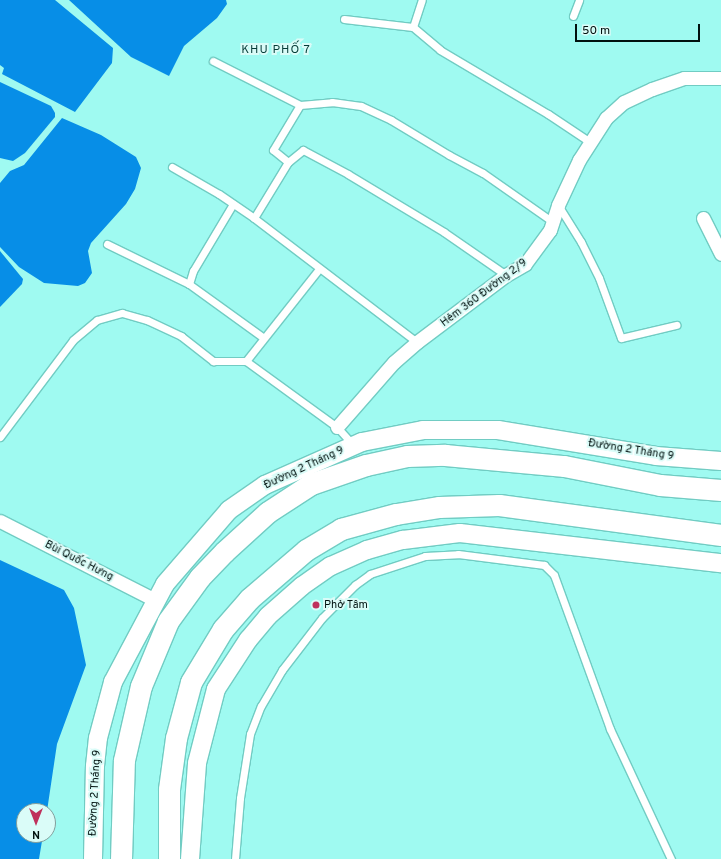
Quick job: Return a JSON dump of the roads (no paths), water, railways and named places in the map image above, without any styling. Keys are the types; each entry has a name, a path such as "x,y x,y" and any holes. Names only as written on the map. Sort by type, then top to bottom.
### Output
{"main road":[{"name":"Đường 2 Tháng 9","path":"92,859 92,799 98,738 113,682 164,584 229,510 265,485 354,445 423,430 498,430 656,456 721,461"},
{"name":"Đường 2 Tháng 9","path":"121,859 124,760 141,686 168,621 200,577 224,552 268,512 311,484 366,465 400,458 444,455 564,466 660,485 721,490"},
{"path":"169,859 169,789 176,738 191,682 224,629 249,599 306,550 341,529 396,514 439,507 499,505 721,535"},
{"path":"190,859 197,763 216,689 248,640 268,616 302,586 331,566 367,550 403,540 460,533 721,563"}],"street":[{"name":"Hẻm 360 Đường 2/9","path":"337,426 394,362 417,342 506,275 525,264 550,230 558,205 590,142 606,118 624,102 684,78 721,78"},
{"path":"703,218 721,254"},
{"name":"Bùi Quốc Hưng","path":"0,521 157,600"}],"lane":[{"path":"413,27 422,0"},
{"path":"573,16 578,0"},
{"path":"344,19 413,27 440,50 513,92 590,142"},
{"path":"212,61 300,105 311,102 361,106 391,120 449,155 484,173 553,222"},
{"path":"288,162 273,150 300,105"},
{"path":"254,218 288,162 303,150 444,232 506,275"},
{"path":"172,167 254,218 417,342"},
{"path":"189,284 193,271 233,204"},
{"path":"558,205 581,242 599,278 621,338 676,325"},
{"path":"107,244 189,284 264,338"},
{"path":"246,361 320,269"},
{"path":"0,437 73,340 97,320 122,313 147,320 181,336 213,361 246,361 337,426 354,445"},
{"path":"235,859 240,798 250,734 261,706 282,670 322,618 355,585 370,574 425,556 458,554 544,565 554,575 610,729 670,859"}],"water":[{"path":"0,0 55,0 113,48 112,63 75,112 2,74 4,68 0,65"},
{"path":"69,0 226,0 227,4 217,18 184,46 169,76 131,57"},
{"path":"0,82 51,106 55,113 55,117 25,153 13,161 0,158"},
{"path":"62,118 101,135 136,157 141,168 135,189 126,204 91,243 88,251 92,273 85,283 78,286 44,283 19,267 0,247 0,183 10,171 24,165"},
{"path":"0,251 23,279 22,284 0,307"},
{"path":"0,560 64,590 74,608 86,665 57,744 48,803 16,803 16,843 42,843 39,859 0,859"}],"place":[{"name":"Phở Tâm","path":"316,605"}],"district":[{"name":"KHU PHỐ 7","path":"276,51"}]}
